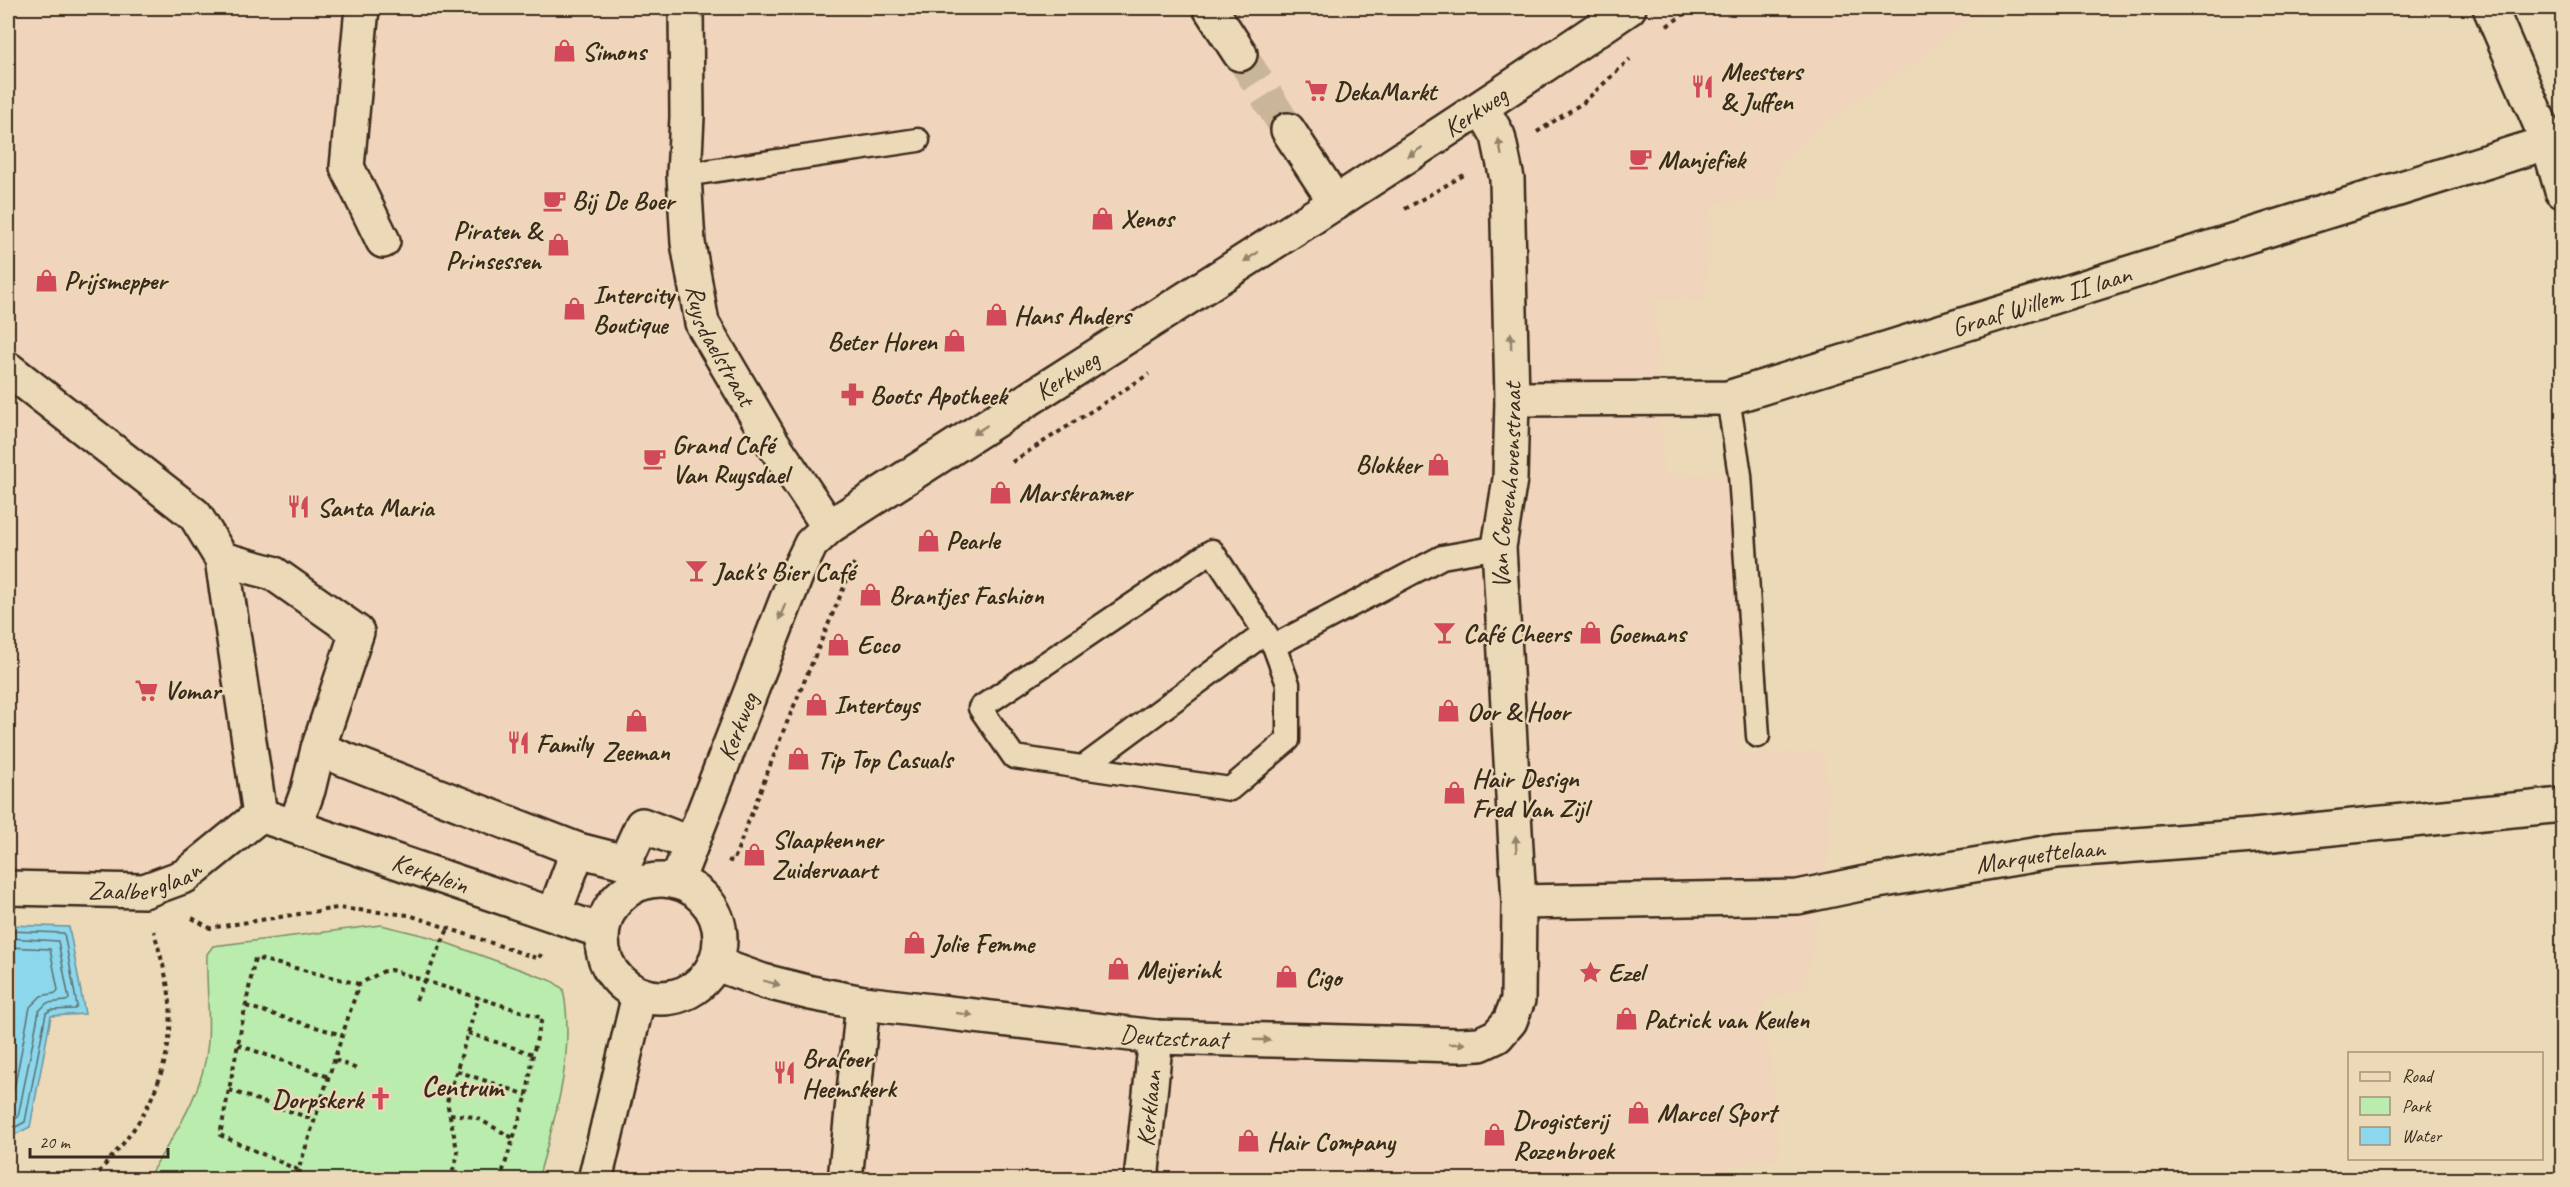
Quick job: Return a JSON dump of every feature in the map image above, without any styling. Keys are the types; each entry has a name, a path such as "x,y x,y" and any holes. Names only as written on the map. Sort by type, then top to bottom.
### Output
{"street":[{"path":"362,8 346,167 384,241"},
{"name":"Ruysdaelstraat","path":"686,8 687,105 684,175 688,243 702,323 770,439 829,527"},
{"path":"1210,8 1240,54"},
{"name":"Kerkweg","path":"677,881 797,573 811,544 829,527 1482,108 1629,8"},
{"path":"2490,8 2555,140 2562,191"},
{"name":"Van Coevenhovenstraat","path":"1482,108 1498,136 1507,180 1512,399 1510,479 1499,547 1519,902"},
{"path":"1288,130 1335,203"},
{"name":"Graaf Willem II laan","path":"1512,399 1728,398 2555,140"},
{"path":"8,369 195,515 222,559 260,815"},
{"path":"222,559 273,573 357,632 295,826"},
{"path":"318,749 578,850 625,862 642,825 691,844"},
{"name":"Marquettelaan","path":"1519,902 1798,897 1860,884 2057,851 2253,836 2562,805"},
{"name":"Kerkplein","path":"260,815 601,931"},
{"name":"Zaalberglaan","path":"8,888 144,891 185,876 260,815"},
{"path":"554,914 578,850"},
{"path":"677,881 706,898 718,918 721,942 716,964 703,983 683,995 661,999 639,995 621,983 608,966 601,931 612,906 626,891 644,882 677,881"},
{"name":"Deutzstraat","path":"716,964 763,981 863,1003 1156,1037 1480,1044 1497,1036 1504,1029 1510,1021 1518,1000 1519,902"},
{"path":"595,1179 639,995"},
{"path":"845,1179 863,1003"},
{"name":"Kerklaan","path":"1141,1179 1156,1037"}],"lane":[{"path":"684,175 918,141"},
{"path":"1728,398 1740,475 1758,736"},
{"path":"1082,768 1269,639 1442,558 1499,547"},
{"path":"1212,551 1269,639 1288,684 1288,740 1230,789 1014,757 980,708 1212,551"}],"path":[{"path":"1660,32 1693,8"},
{"path":"1401,212 1502,154 1584,102 1635,55"},
{"path":"1004,467 1153,372"},
{"path":"691,844 733,862 849,572 858,557"},
{"path":"93,1179 129,1136 156,1090 165,1059 170,1004 144,891"},
{"path":"210,928 337,908 409,915 539,959 554,914"},
{"path":"416,1000 448,929"},
{"path":"318,1179 220,1135 255,958 359,984 384,971 391,970 542,1018 533,1054 527,1095 515,1139 500,1179"},
{"path":"298,1171 359,984"},
{"path":"450,1179 458,1154 447,1102 479,997"},
{"path":"246,1006 342,1035"},
{"path":"468,1033 533,1054"},
{"path":"238,1045 329,1077"},
{"path":"335,1060 357,1069"},
{"path":"457,1071 527,1095"},
{"path":"229,1090 315,1120"},
{"path":"450,1114 475,1117 515,1139"}],"shaded area":[{"path":"8,8 1985,8 1903,70 1821,125 1779,164 1774,201 1711,203 1705,300 1655,297 1663,476 1731,474 1741,754 1824,751 1829,851 1804,990 1764,999 1780,1160 1729,1165 1730,1180 595,1179 639,995 621,983 608,966 602,945 260,815 185,876 8,889"}],"green space":[{"path":"381,925 430,937 552,981 563,989 567,1037 562,1085 538,1179 147,1179 186,1114 200,1079 208,1042 207,954 213,946"}],"water":[{"path":"8,925 69,927 85,1014 51,1016 30,1127 8,1138"}],"tunnel":[{"path":"1240,54 1288,130"}],"place":[{"name":"Simons","path":"564,51"},
{"name":"Meesters & Juffen","path":"1703,86"},
{"name":"DekaMarkt","path":"1316,91"},
{"name":"Manjefiek","path":"1640,159"},
{"name":"Bij De Boer","path":"554,200"},
{"name":"Xenos","path":"1103,218"},
{"name":"Piraten & Prinsessen","path":"559,245"},
{"name":"Prijsmepper","path":"46,280"},
{"name":"Intercity Boutique","path":"575,309"},
{"name":"Hans Anders","path":"996,315"},
{"name":"Beter Horen","path":"955,341"},
{"name":"Boots Apotheek","path":"852,395"},
{"name":"Grand Café Van Ruysdael","path":"654,459"},
{"name":"Blokker","path":"1439,464"},
{"name":"Marskramer","path":"1001,492"},
{"name":"Santa Maria","path":"299,507"},
{"name":"Pearle","path":"928,540"},
{"name":"Jack's Bier Café","path":"696,571"},
{"name":"Brantjes Fashion","path":"871,595"},
{"name":"Café Cheers","path":"1445,633"},
{"name":"Goemans","path":"1590,633"},
{"name":"Ecco","path":"839,644"},
{"name":"Vomar","path":"146,690"},
{"name":"Intertoys","path":"816,704"},
{"name":"Oor & Hoor","path":"1449,711"},
{"name":"Zeeman","path":"636,720"},
{"name":"Family","path":"518,743"},
{"name":"Tip Top Casuals","path":"799,759"},
{"name":"Hair Design Fred Van Zijl","path":"1454,793"},
{"name":"Slaapkenner Zuidervaart","path":"754,854"},
{"name":"Jolie Femme","path":"914,943"},
{"name":"Meijerink","path":"1119,969"},
{"name":"Ezel","path":"1590,972"},
{"name":"Cigo","path":"1287,977"},
{"name":"Patrick van Keulen","path":"1626,1019"},
{"name":"Brafoer Heemskerk","path":"784,1073"},
{"name":"Dorpskerk","path":"381,1099"},
{"name":"Marcel Sport","path":"1639,1112"},
{"name":"Drogisterij Rozenbroek","path":"1495,1135"},
{"name":"Hair Company","path":"1249,1141"}],"district":[{"name":"Centrum","path":"462,1086"}]}
